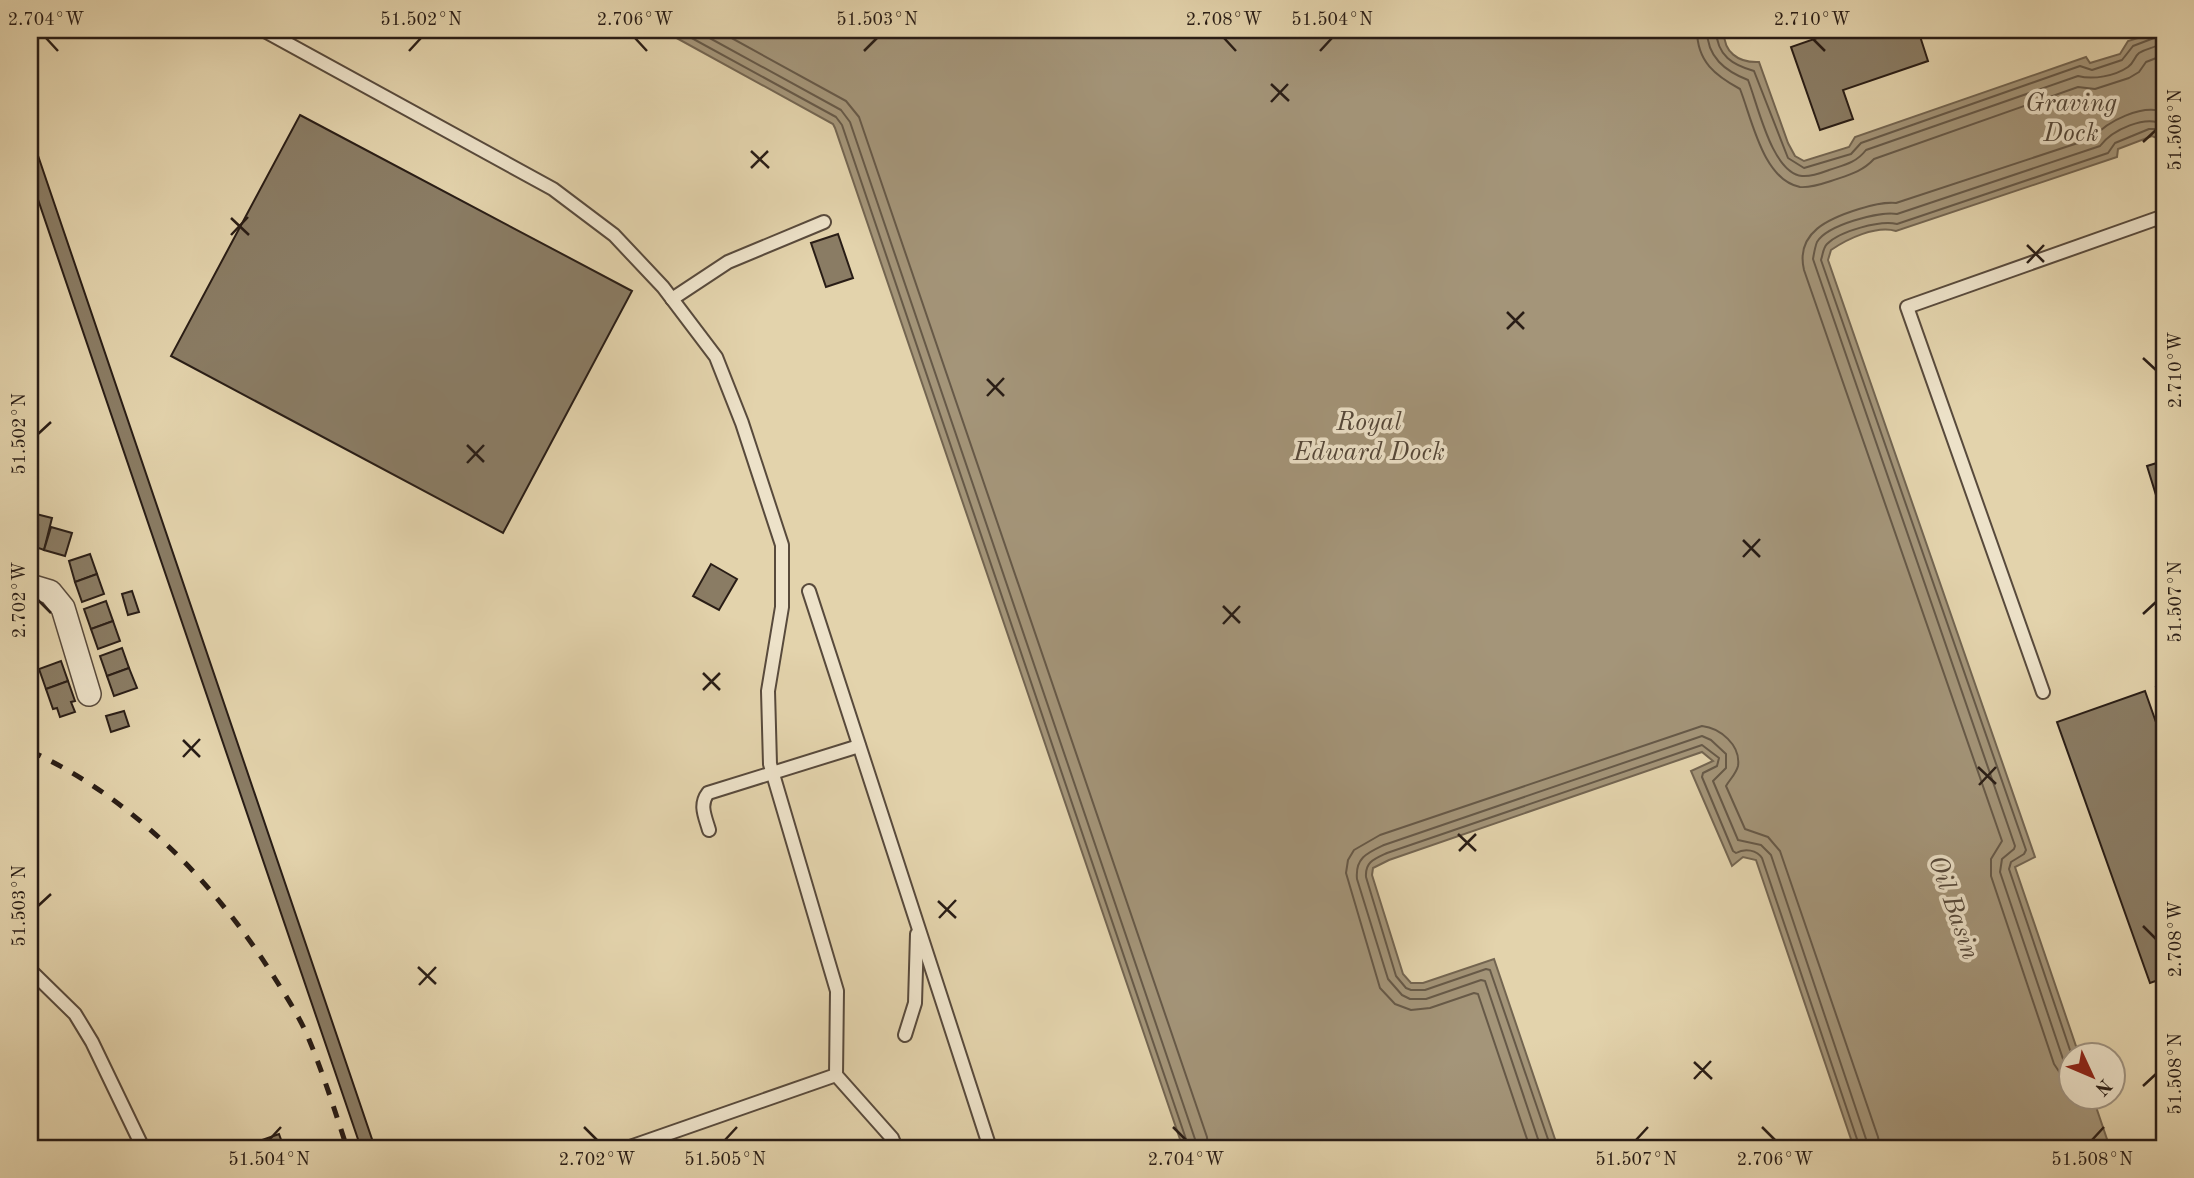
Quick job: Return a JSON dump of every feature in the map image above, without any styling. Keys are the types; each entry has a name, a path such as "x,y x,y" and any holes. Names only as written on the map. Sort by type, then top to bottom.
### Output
{"street":[{"path":"30,586 50,593 62,608 89,694"}],"lane":[{"path":"263,30 552,189 614,235 672,299 716,357 742,423 782,545 782,607 768,691 770,764 837,991 836,1075 892,1138 896,1148"},
{"path":"2043,692 1907,307 2164,216"},
{"path":"672,299 728,262 824,222"},
{"path":"808,591 990,1148"},
{"path":"709,830 702,807 708,793 859,747"},
{"path":"905,1035 915,1003 917,923"},
{"path":"30,970 75,1014 92,1042 143,1148"},
{"path":"627,1148 836,1075"}],"water":[{"name":"Royal Edward Dock","path":"662,30 1724,30 1726,44 1733,55 1745,61 1759,62 1788,143 1795,156 1804,161 1849,147 1855,137 2086,57 2090,63 2120,54 2128,41 2164,30 2164,141 2152,136 2118,149 2117,157 1896,231 1880,230 1862,234 1831,250 1828,260 2035,857 2015,867 2075,1042 2058,1042 2058,1112 2098,1112 2110,1148 1854,1148 1756,860 1743,857 1732,866 1691,771 1713,761 1702,752 1389,860 1373,868 1372,875 1403,974 1411,983 1423,983 1494,959 1558,1148 1183,1148 833,124"}],"building":[{"path":"1840,30 1918,30 1928,61 1843,90 1853,119 1820,130 1791,47"},
{"path":"300,115 632,291 503,533 171,356"},
{"path":"30,132 375,1148 361,1148 30,176"},
{"path":"838,234 853,278 826,287 811,243"},
{"path":"2160,462 2164,472 2164,506 2160,508 2147,466"},
{"path":"36,514 52,518 44,550 30,545 30,521 34,522"},
{"path":"51,527 72,533 65,556 44,550"},
{"path":"90,554 97,574 75,582 69,561"},
{"path":"711,564 737,579 719,610 693,596"},
{"path":"97,574 104,594 82,602 75,582"},
{"path":"132,591 139,612 128,615 122,594"},
{"path":"106,601 113,621 91,629 84,609"},
{"path":"113,621 120,641 98,649 91,629"},
{"path":"122,648 129,668 107,676 100,656"},
{"path":"61,661 68,681 46,689 39,669"},
{"path":"129,668 137,688 114,696 107,676"},
{"path":"68,681 75,701 71,702 75,712 60,717 57,708 53,709 46,689"},
{"path":"2164,684 2164,710 2156,687"},
{"path":"2145,691 2164,745 2164,978 2150,983 2057,722"},
{"path":"124,711 129,726 111,732 106,716"},
{"path":"279,1134 284,1148 253,1148 251,1144"}],"railway":[{"path":"30,751 103,792 136,818 198,876 225,908 251,942 301,1021 319,1064 347,1148"}],"water label":[{"name":"Graving Dock","path":"2071,117"},
{"name":"Oil Basin","path":"1955,907"}]}
